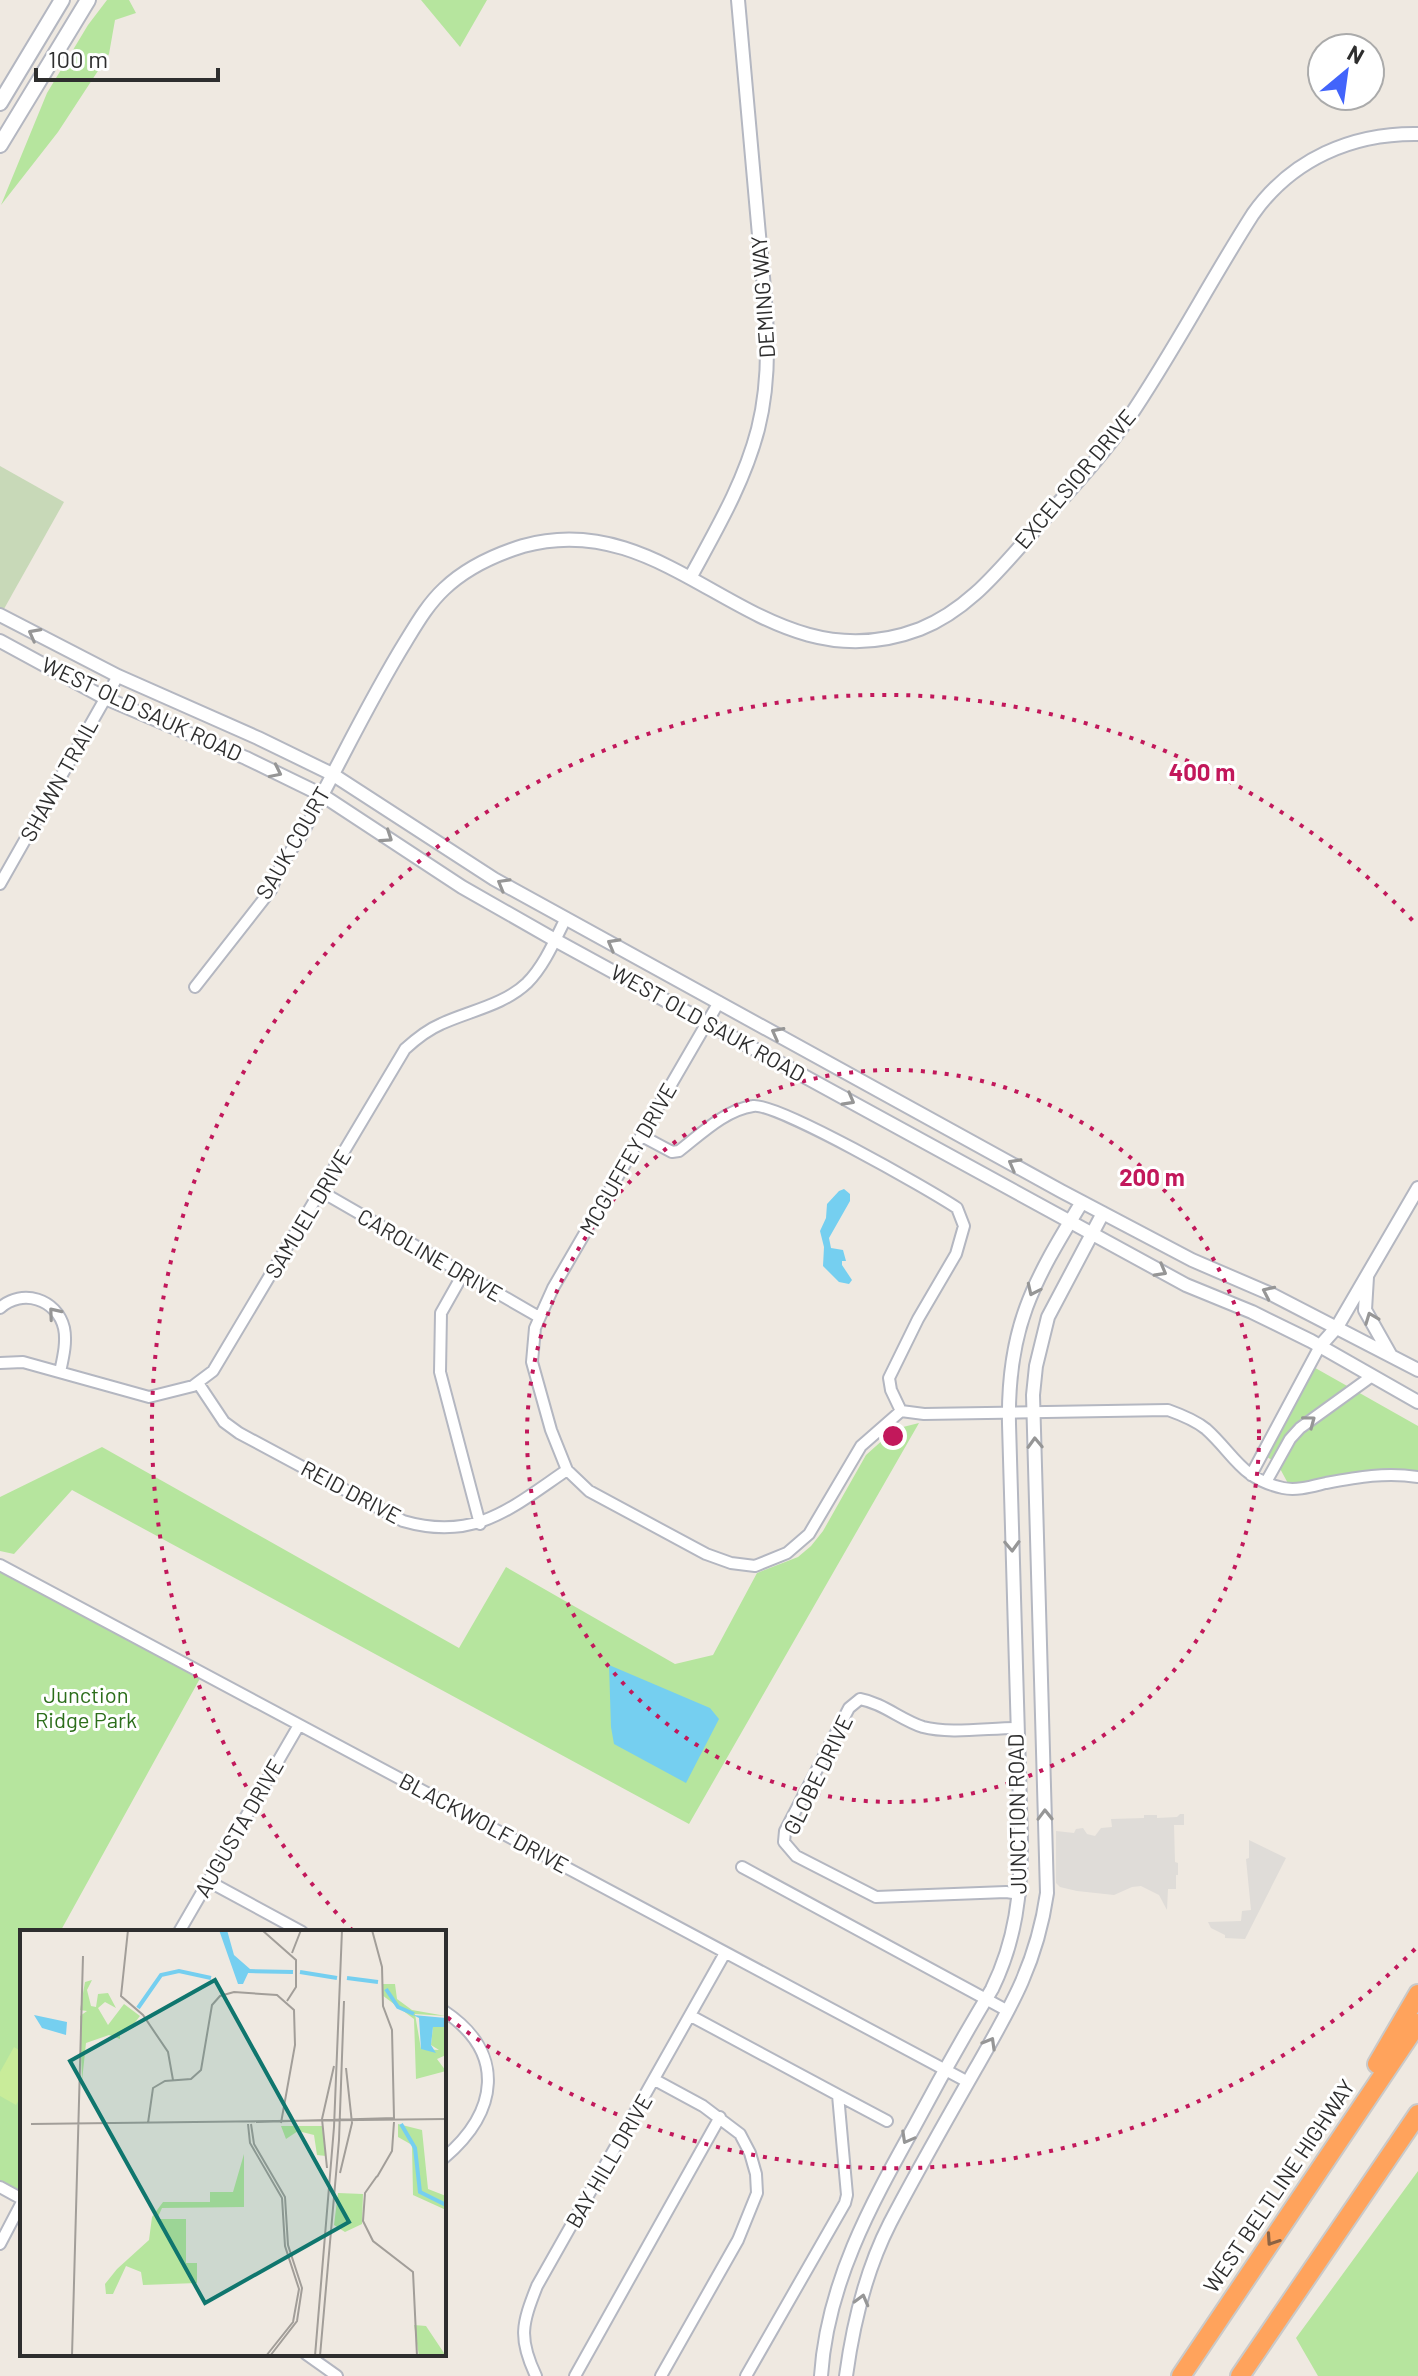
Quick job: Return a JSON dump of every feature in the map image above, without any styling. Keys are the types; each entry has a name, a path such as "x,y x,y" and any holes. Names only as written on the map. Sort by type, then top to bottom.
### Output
{"highway":[{"path":"1316,2175 1418,1994"},
{"name":"WEST BELTLINE HIGHWAY","path":"1181,2376 1418,2023"},
{"path":"1240,2376 1418,2114"},
{"path":"1362,2196 1418,2127"}],"main road":[{"path":"0,103 62,0"},
{"path":"0,145 88,0"}],"street":[{"name":"DEMING WAY","path":"690,578 742,477 758,427 766,382 768,343 738,0"},
{"name":"EXCELSIOR DRIVE","path":"332,774 395,659 443,590 486,560 550,539 573,539 626,548 690,578 770,622 827,640 865,641 898,635 943,618 990,581 1118,432 1253,214 1274,188 1289,174 1326,151 1372,137 1418,134"},
{"name":"WEST OLD SAUK ROAD","path":"0,615 118,676 332,774 494,879 1082,1202 1192,1260 1260,1289 1418,1370"},
{"name":"WEST OLD SAUK ROAD","path":"0,641 105,698 246,758 322,795 462,887 555,940 1186,1285 1252,1312 1320,1346 1418,1402"},
{"name":"SHAWN TRAIL","path":"0,884 118,676"},
{"name":"SAUK COURT","path":"195,987 271,890 281,865 303,833 332,774"},
{"name":"SAMUEL DRIVE","path":"198,1383 213,1371 405,1049 420,1035 441,1024 519,990 535,973 566,918"},
{"name":"MCGUFFEY DRIVE","path":"539,1317 719,1002"},
{"path":"642,1136 672,1152 679,1151 730,1113 755,1105 772,1108 957,1208 964,1226 956,1254 918,1319 889,1378 901,1411"},
{"path":"1251,1475 1320,1346 1337,1327 1418,1188"},
{"name":"CAROLINE DRIVE","path":"322,1192 539,1317"},
{"name":"JUNCTION ROAD","path":"821,2376 829,2322 852,2245 877,2193 986,1999 1005,1960 1017,1918 1020,1894 1008,1411 1010,1367 1023,1313 1045,1264 1082,1202"},
{"name":"JUNCTION ROAD","path":"846,2376 854,2327 875,2257 889,2225 1008,2011 1029,1970 1038,1943 1047,1893 1034,1411 1036,1366 1056,1298 1103,1213"},
{"path":"463,1274 441,1313 440,1372 480,1524"},
{"path":"1368,1274 1365,1310 1392,1358"},
{"path":"0,1308 7,1302 32,1298 46,1302 56,1311 65,1332 60,1372"},
{"path":"539,1317 532,1362 551,1430 567,1470 589,1491 706,1554 731,1563 755,1566 787,1553 809,1534 861,1446 901,1411 924,1414 1168,1410 1188,1417 1207,1430 1251,1475 1291,1489 1373,1474 1418,1477"},
{"path":"0,1363 23,1362 149,1397 198,1383"},
{"path":"1266,1482 1290,1439 1300,1428 1372,1376"},
{"name":"REID DRIVE","path":"198,1383 224,1422 239,1433 403,1521 443,1529 480,1524 502,1515 567,1470"},
{"name":"BLACKWOLF DRIVE","path":"0,1565 968,2082"},
{"name":"GLOBE DRIVE","path":"1016,1728 933,1729 919,1726 871,1701 860,1699 849,1708 785,1831 784,1842 788,1850 876,1897 1020,1894"},
{"name":"AUGUSTA DRIVE","path":"180,1930 299,1725"},
{"path":"742,1867 1008,2011"},
{"path":"208,1881 298,1930"},
{"name":"BAY HILL DRIVE","path":"535,2373 523,2342 527,2313 537,2286 725,1953"},
{"path":"446,2012 461,2022 479,2045 489,2067 487,2097 472,2128 446,2156"},
{"path":"691,2016 887,2121"},
{"path":"655,2080 720,2117 740,2134 750,2153 757,2193 738,2240 661,2376"},
{"path":"746,2376 845,2203 847,2195 838,2095"},
{"path":"575,2376 720,2117"},
{"path":"0,2187 20,2200"},
{"path":"0,2244 20,2205"},
{"path":"309,2356 337,2376"},
{"path":"521,2376 535,2373"}],"green space":[{"path":"107,0 129,0 136,13 115,20 109,54 58,132 1,205 47,93 88,25"},
{"path":"421,0 487,0 460,47"},
{"path":"0,466 64,502 0,616"},
{"path":"1310,1365 1418,1426 1418,1477 1398,1474 1291,1489 1277,1463 1262,1454"},
{"path":"919,1423 689,1824 72,1490 14,1554 0,1551 0,1497 102,1447 459,1648 506,1567 675,1664 713,1655 757,1573 798,1557 811,1546 823,1531 866,1455 895,1429"},
{"name":"Junction Ridge Park","path":"0,1565 203,1673 61,1930 20,1930 20,2198 0,2187"},
{"path":"14,2047 20,2051 20,2098 16,2105 0,2096 0,2072"},
{"path":"1418,2171 1418,2376 1318,2376 1296,2338"}],"shaded area":[{"path":"1184,1814 1184,1825 1174,1825 1178,1875 1176,1889 1168,1889 1167,1910 1159,1895 1141,1886 1114,1895 1077,1891 1056,1883 1056,1831 1074,1833 1076,1829 1083,1828 1087,1834 1095,1836 1101,1828 1112,1827 1111,1819 1144,1818 1144,1815 1177,1817"},
{"path":"1249,1840 1286,1858 1245,1939 1225,1938 1208,1922 1241,1921 1242,1911 1251,1910 1246,1859 1249,1858"}],"water":[{"path":"844,1189 850,1194 850,1201 829,1238 831,1248 843,1250 846,1261 842,1261 842,1265 852,1280 849,1284 839,1282 823,1266 824,1247 820,1231 826,1218 827,1204"},
{"path":"609,1665 710,1708 719,1719 686,1783 614,1744"}]}
